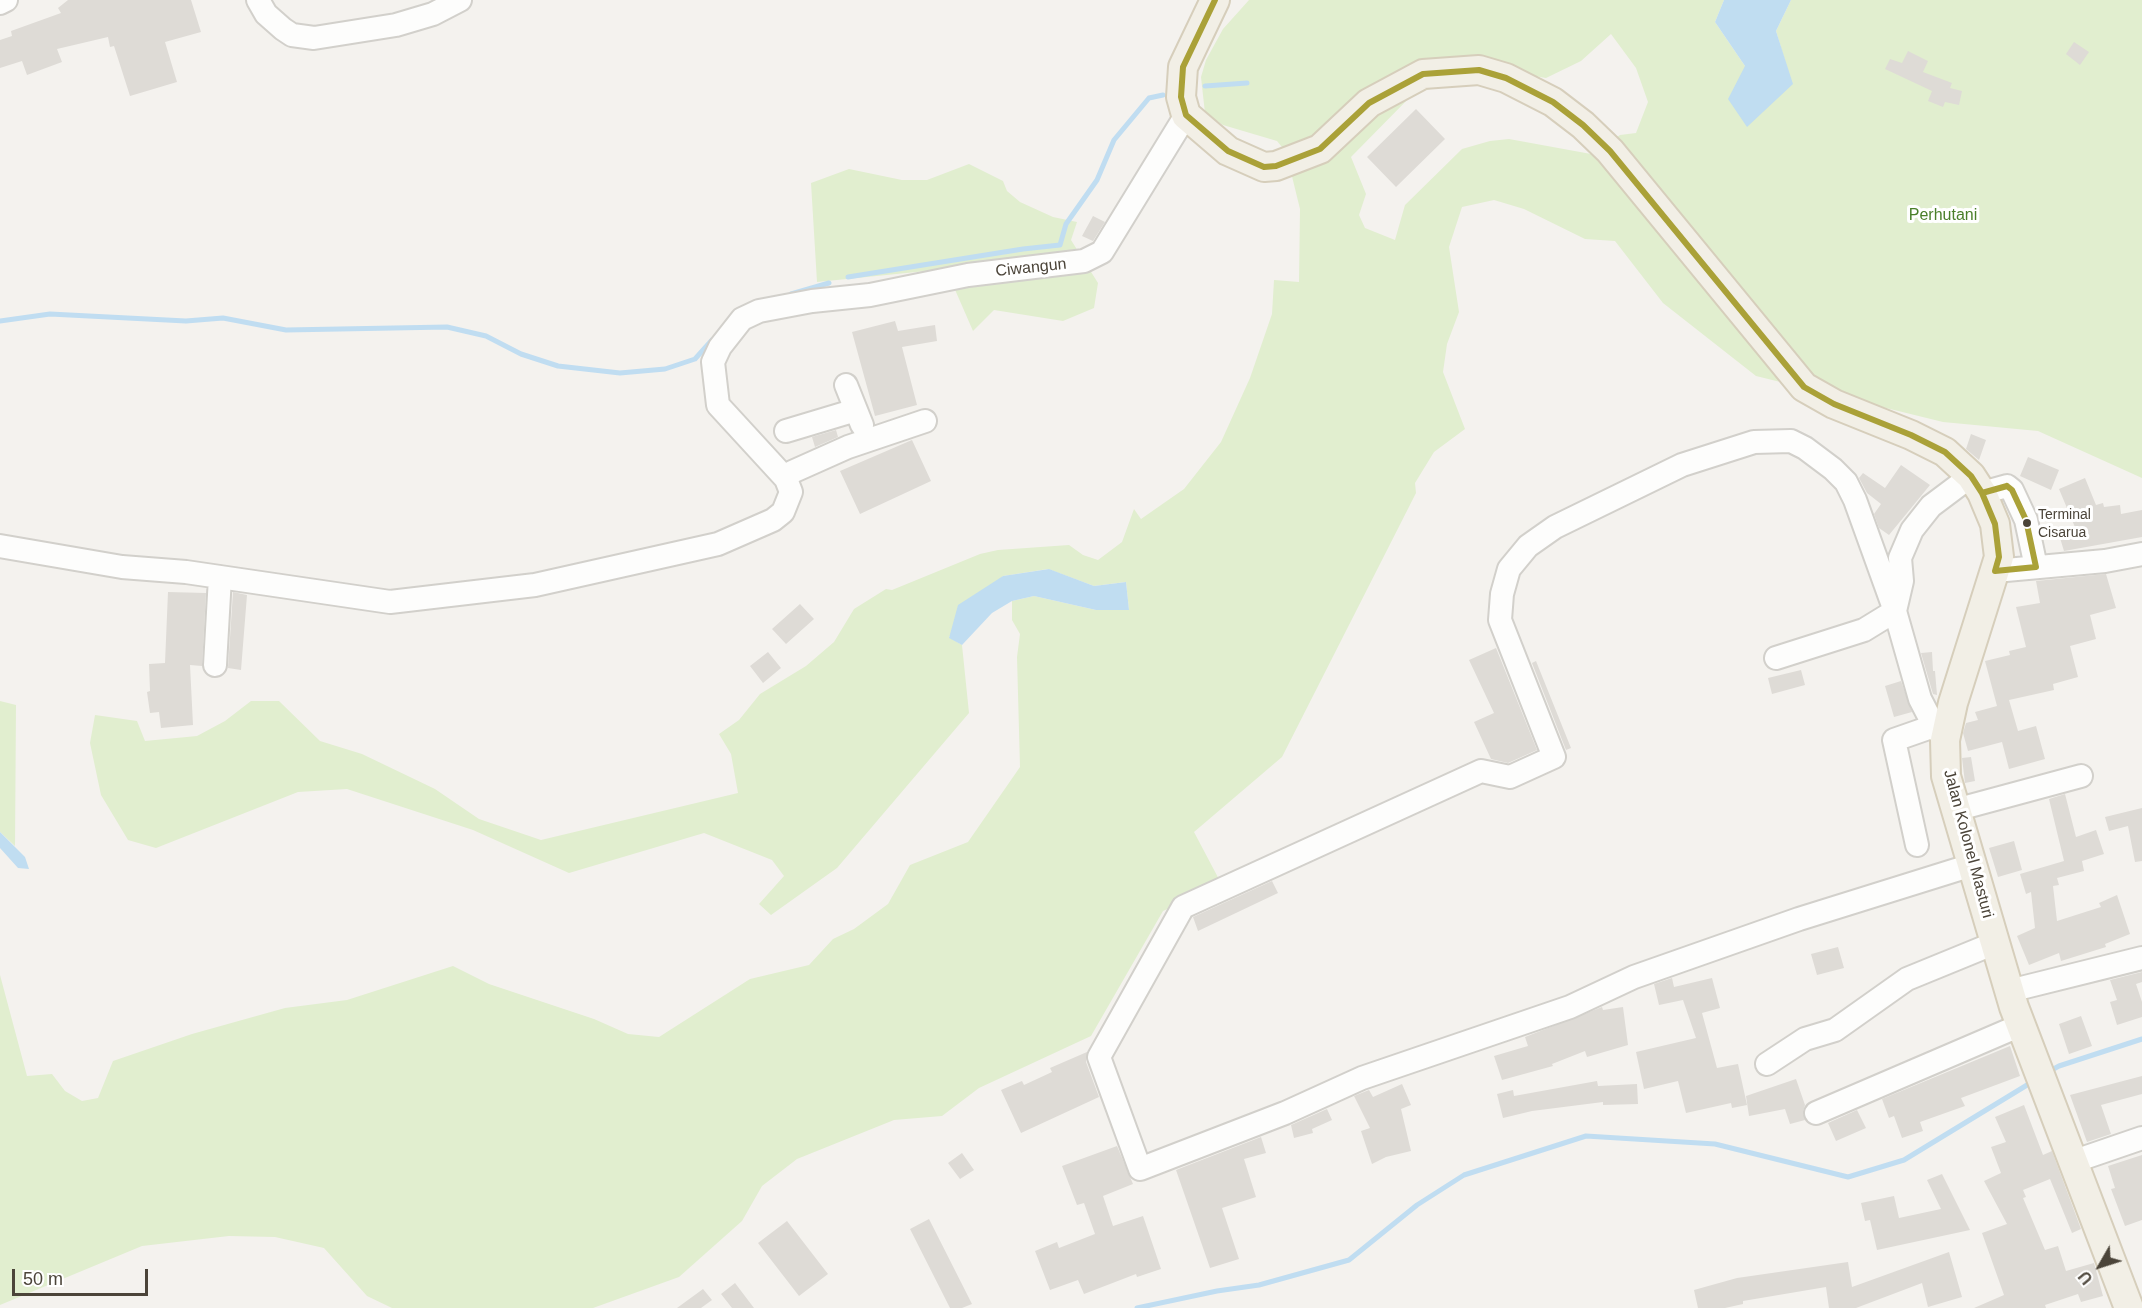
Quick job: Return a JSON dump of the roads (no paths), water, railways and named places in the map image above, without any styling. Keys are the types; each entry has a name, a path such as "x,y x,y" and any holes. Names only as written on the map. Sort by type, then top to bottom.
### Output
{"main road":[{"path":"1186,115 1181,97 1183,67 1215,0"},
{"name":"Jalan Kolonel Masturi","path":"1186,115 1228,151 1264,167 1290,162 1320,149 1369,103 1423,74 1479,70 1532,90 1583,125 1610,151 1804,387 1843,408 1911,435 1945,452 1977,485 1995,524 1999,557 1959,684 1939,733 1946,776 2009,991 2129,1308"}],"street":[{"path":"0,3 6,0"},
{"path":"258,0 266,14 283,30 292,35 314,38 396,25 433,14 460,0"},
{"name":"Ciwangun","path":"786,479 718,405 713,362 720,346 742,319 759,311 870,295 968,275 1067,265 1084,261 1102,252 1186,115"},
{"path":"846,386 868,440"},
{"path":"786,431 856,410"},
{"path":"0,546 122,567 220,577 390,602 535,585 718,544 773,520 783,512 791,492 786,479 792,472 868,440 925,421"},
{"path":"1917,844 1894,740 1939,733 1920,699 1895,611 1855,500 1846,482 1817,457 1791,441 1754,442 1682,465 1555,527 1528,546 1509,569 1502,594 1500,620 1554,757 1510,777 1481,771 1183,907 1099,1057 1140,1169 1285,1113 1362,1078 1570,1007 1634,977 1799,919 1972,865"},
{"path":"1776,658 1864,630 1895,611 1902,581 1900,558 1912,530 1931,506 1977,485 2007,486 2012,490 2026,520 2036,567"},
{"path":"1995,571 2142,554"},
{"path":"215,665 220,577"},
{"path":"1955,810 2081,776"},
{"path":"1767,1064 1805,1039 1835,1030 1907,979 1995,943"},
{"path":"2009,991 2142,958"},
{"path":"1816,1113 2021,1025"},
{"path":"2075,1161 2142,1138"}],"water":[{"path":"1724,0 1791,0 1776,31 1793,84 1747,127 1728,99 1745,66 1715,22"},
{"path":"1049,569 1094,586 1126,582 1129,610 1096,610 1034,596 1012,601 992,613 962,645 949,638 958,605 1003,576"},
{"path":"0,832 25,857 29,869 18,868 0,848"}],"waterway":[{"path":"1205,86 1247,83"},
{"path":"848,277 1060,245 1066,224 1097,180 1114,140 1149,98 1163,95"},
{"path":"791,294 829,283"},
{"path":"0,321 50,314 186,321 223,318 286,330 447,327 486,336 521,354 558,366 620,373 665,369 695,359 712,340"},
{"path":"2048,1072 2059,1066 2142,1039"},
{"path":"1137,1308 1217,1291 1259,1285 1349,1260 1417,1205 1464,1175 1586,1136 1715,1144 1848,1177 1904,1160 2032,1082"}],"place":[{"name":"Terminal Cisarua","path":"2027,523"}],"park label":[{"name":"Perhutani","path":"1943,216"}]}
